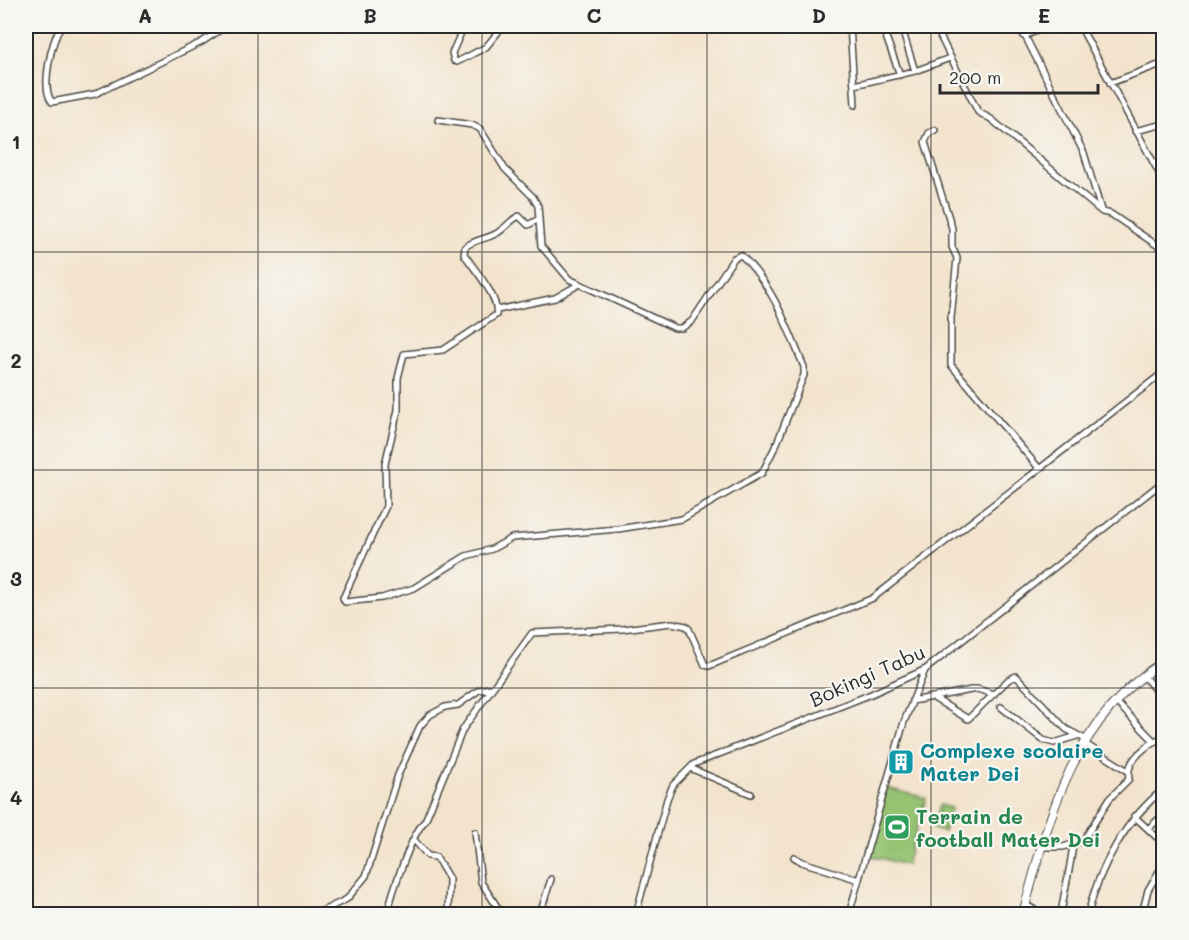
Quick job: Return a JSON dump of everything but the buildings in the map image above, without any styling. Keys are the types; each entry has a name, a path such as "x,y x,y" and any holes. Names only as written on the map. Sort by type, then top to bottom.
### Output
{"highway":[{"path":"1023,915 1062,783 1082,739 1143,675 1164,661"}],"street":[{"path":"61,26 54,41 49,65 48,91 52,102 95,94 202,42 226,26"},
{"path":"465,26 452,53 454,61 458,62 486,47 503,26"},
{"path":"850,26 855,105"},
{"path":"882,26 900,75"},
{"path":"901,26 915,71"},
{"path":"935,26 978,112 991,119 1102,212 1111,214 1164,250"},
{"path":"1020,26 1084,153 1102,212"},
{"path":"1024,36 1049,26"},
{"path":"1080,26 1164,182"},
{"path":"854,85 915,71 950,58"},
{"path":"1110,83 1164,63"},
{"path":"438,120 472,125 480,129 506,170 533,197 538,206 543,250 569,279 578,285 675,328 682,328 692,321 736,255 741,255 751,264 779,307 804,371 777,443 762,472 682,519 617,530 512,538 492,549 465,556 414,588 382,598 345,602 343,598 347,585 386,506 385,464 398,410 398,378 404,354 443,350 496,315 497,310 490,290 464,254 465,247 476,239 499,233 510,220 519,216 528,225 539,219"},
{"path":"1135,130 1164,124"},
{"path":"935,130 929,133 926,142 952,228 952,247 957,258 951,327 951,365 1038,467"},
{"path":"497,310 555,298 578,285"},
{"path":"387,915 394,885 462,729 492,686 511,666 532,633 683,625 689,629 705,665 710,666 873,598 1038,467 1164,372"},
{"name":"Bokingi Tabu","path":"636,915 669,791 690,768 702,760 869,695 926,669 1164,481"},
{"path":"849,915 912,701 926,669"},
{"path":"1143,675 1164,701"},
{"path":"932,698 966,719 1016,676 1066,729 1128,771"},
{"path":"316,915 347,899 366,876 398,775 420,726 430,715 445,707 458,705 479,690 492,686"},
{"path":"912,701 977,689 994,694"},
{"path":"1116,702 1154,741"},
{"path":"1001,707 1043,740 1054,743 1082,739"},
{"path":"1042,847 1083,841 1110,798 1129,779 1128,771 1141,752 1164,736"},
{"path":"690,768 751,794"},
{"path":"1088,915 1109,858 1134,816 1164,789"},
{"path":"1148,829 1164,814"},
{"path":"1134,816 1164,844"},
{"path":"475,832 481,882 502,915"},
{"path":"415,841 428,856 436,857 449,879 448,915"},
{"path":"1061,915 1073,844"},
{"path":"794,857 802,862 859,880"},
{"path":"1142,915 1148,890 1164,862"},
{"path":"540,915 551,879"},
{"path":"1158,915 1164,899"},
{"path":"1025,904 1041,915"}],"green space":[{"name":"Terrain de football Mater Dei","path":"887,788 926,798 906,865 868,855"},
{"path":"940,805 951,808 944,832 932,829"}],"place":[{"name":"Complexe scolaire Mater Dei","path":"901,762"},
{"name":"Terrain de football Mater Dei","path":"897,827"}]}
